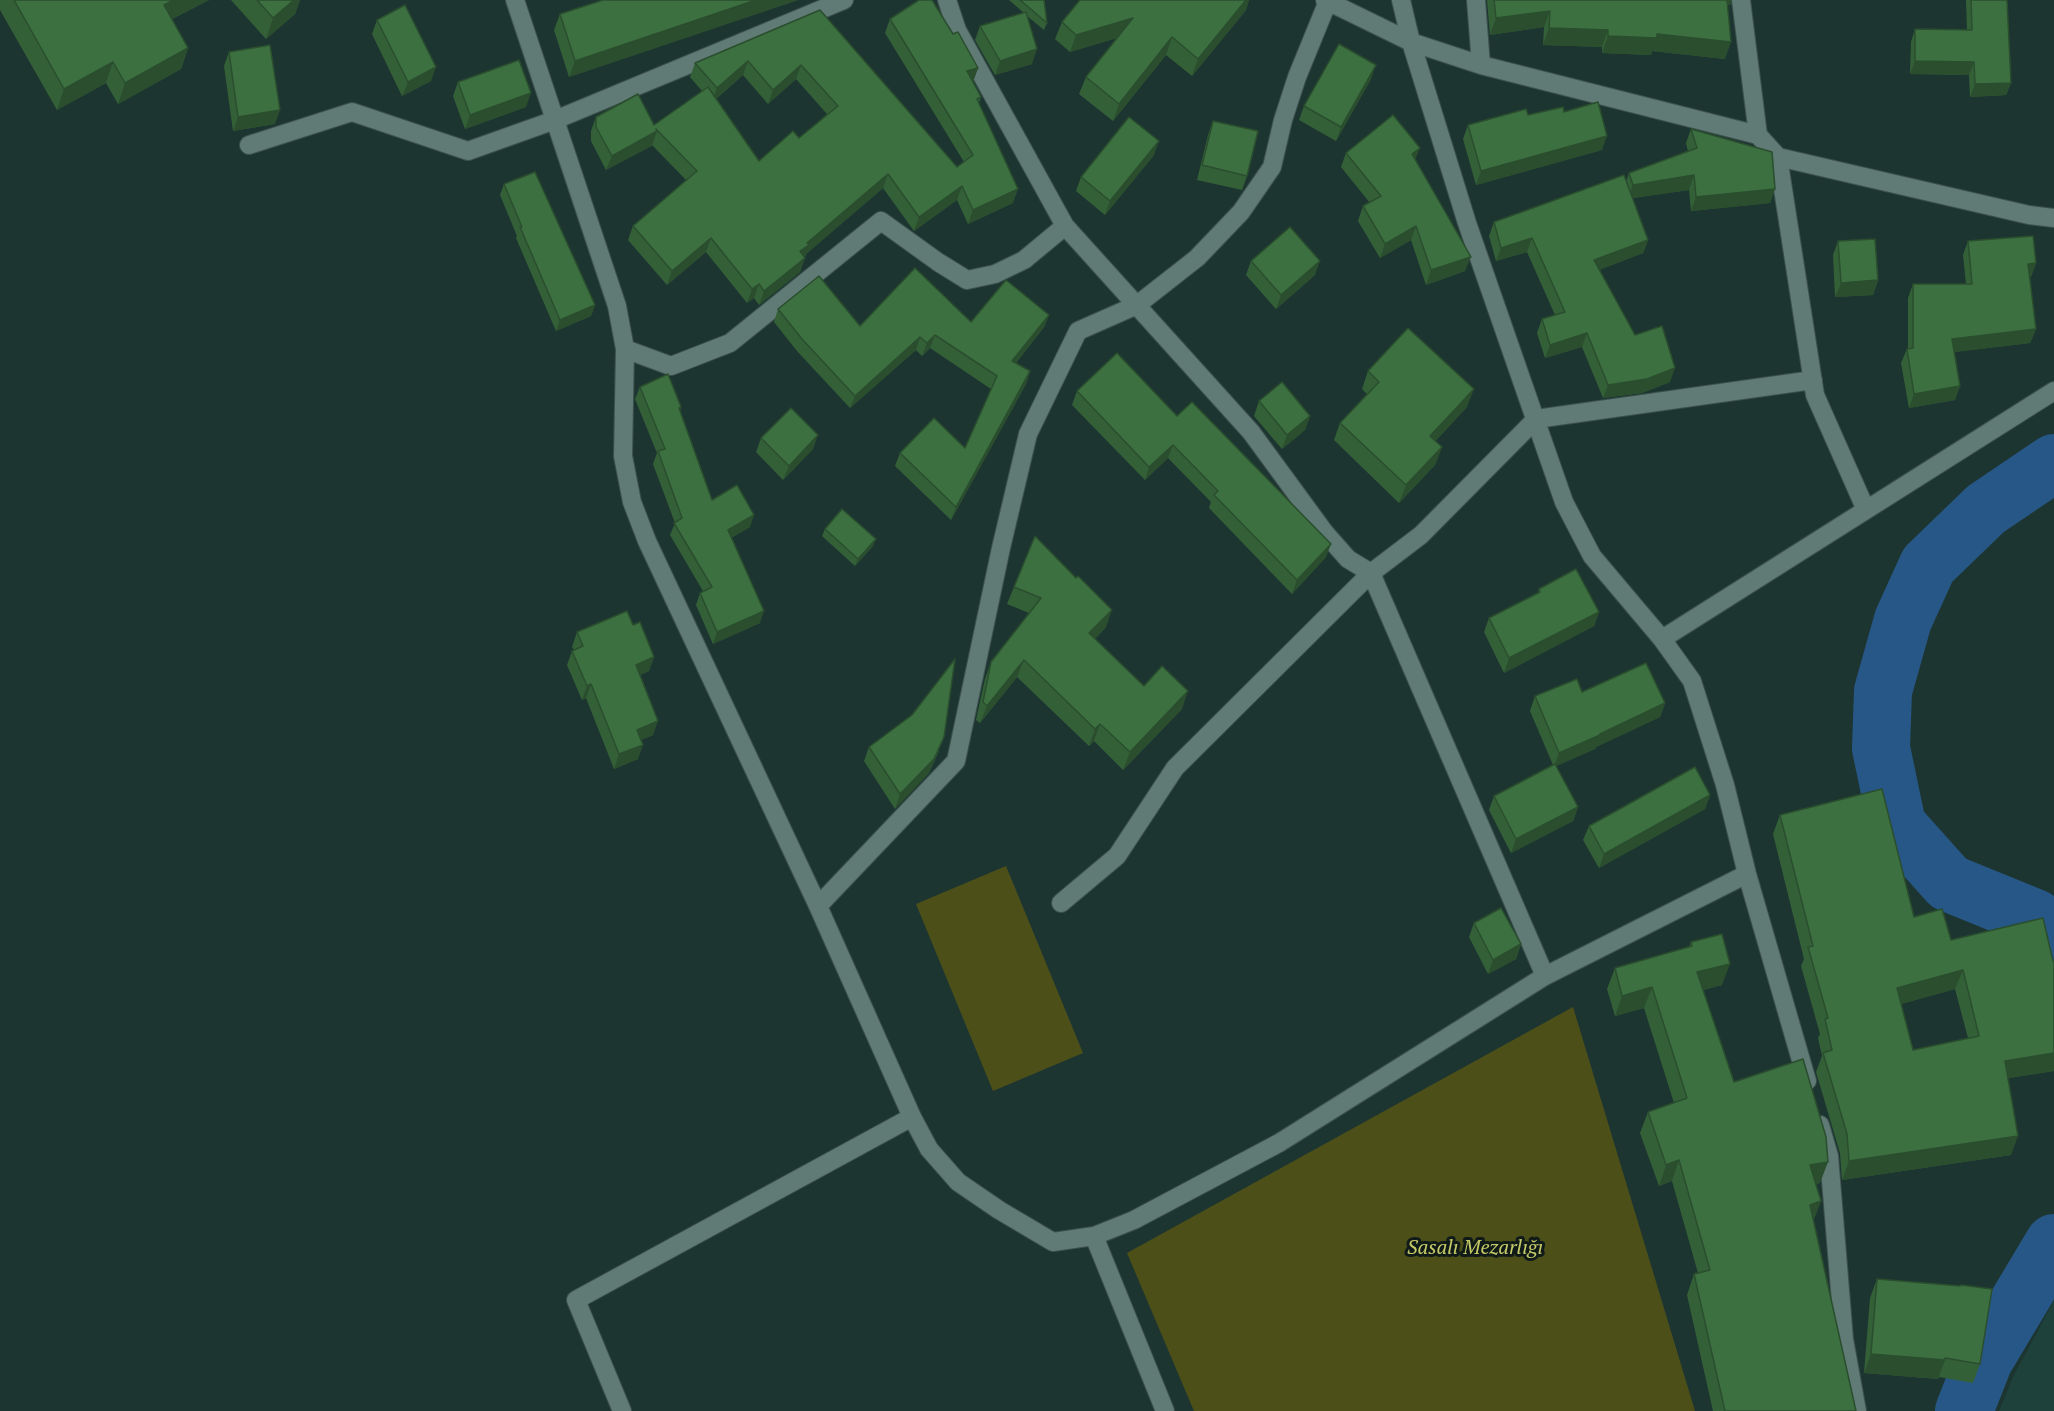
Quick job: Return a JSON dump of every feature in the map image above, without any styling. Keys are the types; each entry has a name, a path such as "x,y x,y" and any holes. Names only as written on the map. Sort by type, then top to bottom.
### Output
{"street":[{"path":"514,0 616,306 625,349 623,456 632,502 652,551 818,906 912,1117 929,1149 958,1182 1053,1242 1094,1236 1134,1220 1279,1143 1545,976 1748,874"},
{"path":"249,145 352,112 468,151 555,120 844,0"},
{"path":"947,0 957,30 1065,226 1251,432 1325,533 1348,559 1371,573 1545,976"},
{"path":"1401,0 1411,42 1467,223 1564,502 1592,556 1662,639 1692,681 1725,785 1748,874 1829,1156 1844,1339 1857,1411"},
{"path":"1476,0 1481,65"},
{"path":"1741,0 1758,135"},
{"path":"818,906 956,761 1001,548 1028,434 1078,331 1137,304 1197,258 1242,212 1272,167 1283,120 1297,77 1327,1 1411,42 1481,65 1758,135 1778,157 1815,395 1866,510"},
{"path":"1778,157 2029,215 2054,218"},
{"path":"625,349 671,366 730,343 881,221 938,262 968,280 995,274 1024,260 1065,226"},
{"path":"1061,903 1117,855 1175,768 1371,573 1421,535 1536,419 1813,380"},
{"path":"1662,639 2054,391"},
{"path":"622,1411 576,1300 912,1117"},
{"path":"1094,1236 1165,1411"}],"shaded area":[{"path":"2054,1301 2054,1411 1999,1411 2014,1375"}],"green space":[{"path":"1006,866 1083,1053 993,1091 916,904"},
{"name":"Sasalı Mezarlığı","path":"1573,1007 1695,1411 1194,1411 1127,1253"}],"building":[{"path":"14,0 174,0 164,5 188,48 125,83 113,62 64,89"},
{"path":"257,0 294,0 273,18"},
{"path":"603,0 756,0 575,61 560,14"},
{"path":"919,0 932,0 953,34 958,32 978,68 967,71 981,97 977,99 1018,189 973,210 962,186 919,217 888,174 807,243 809,245 800,251 805,258 764,291 759,284 752,289 711,238 672,271 633,226 697,171 656,129 657,131 612,156 596,127 596,117 638,94 654,125 708,87 759,161 793,131 799,138 838,106 801,65 773,90 748,61 717,88 695,63 820,10 957,167 973,155 890,19"},
{"path":"1020,0 1044,0 1047,23"},
{"path":"1080,0 1246,0 1198,59 1172,37 1119,104 1086,77 1133,18 1076,35 1062,22"},
{"path":"1494,0 1727,0 1731,42 1657,34 1657,38 1608,36 1608,30 1549,28 1550,11 1496,18"},
{"path":"1971,0 2007,0 2011,83 1975,84 1974,62 1915,61 1915,29 1972,30"},
{"path":"405,5 436,67 408,82 377,20"},
{"path":"1026,12 1037,49 1000,61 980,26"},
{"path":"1339,44 1376,65 1341,127 1304,106"},
{"path":"270,45 280,110 238,117 229,52"},
{"path":"519,60 531,93 470,115 458,82"},
{"path":"1598,102 1607,136 1481,171 1468,125 1526,109 1528,115 1563,107 1564,112"},
{"path":"1393,115 1420,148 1412,154 1471,257 1431,270 1416,226 1385,244 1363,206 1381,196 1346,153"},
{"path":"1129,117 1159,141 1110,201 1081,177"},
{"path":"1213,121 1258,131 1247,176 1202,165"},
{"path":"1691,129 1772,152 1775,189 1696,197 1694,175 1633,185 1629,173 1697,148"},
{"path":"535,172 595,305 560,320 504,184"},
{"path":"1624,175 1648,240 1594,260 1635,335 1662,326 1675,368 1647,379 1608,385 1587,333 1550,345 1542,319 1565,312 1532,238 1501,248 1494,222"},
{"path":"1290,227 1320,261 1281,295 1251,261"},
{"path":"2033,236 2036,263 2028,264 2036,329 1952,339 1960,386 1914,394 1907,349 1913,348 1913,284 1972,284 1968,241"},
{"path":"1875,239 1878,280 1841,283 1838,241"},
{"path":"915,268 971,322 1006,280 1049,315 1012,361 1030,371 956,507 900,453 934,418 965,448 997,376 935,335 927,343 920,337 855,396 802,339 778,309 819,276 860,326"},
{"path":"1408,328 1474,389 1430,436 1442,447 1406,485 1340,423 1379,382 1368,371"},
{"path":"1117,353 1177,416 1192,402 1331,544 1297,580 1214,495 1218,491 1173,445 1149,467 1077,391"},
{"path":"668,374 712,500 737,485 754,515 728,530 764,611 717,632 700,593 712,587 674,523 682,518 658,451 665,449 640,387"},
{"path":"1282,382 1310,416 1287,435 1259,401"},
{"path":"791,408 818,435 789,466 761,438"},
{"path":"842,509 876,539 858,559 825,529"},
{"path":"1035,536 1076,578 1078,576 1112,610 1089,633 1144,686 1162,666 1188,691 1130,752 1100,724 1095,729 1024,660 987,706 983,702 991,662 1041,598 1014,587"},
{"path":"1576,569 1599,612 1509,658 1489,618 1540,592 1539,589"},
{"path":"627,611 633,625 640,622 654,657 636,665 658,721 637,730 643,745 619,754 591,684 587,686 572,651 583,646 577,632"},
{"path":"955,659 944,737 934,759 900,794 869,747 912,715"},
{"path":"1646,663 1665,703 1559,753 1535,696 1577,679 1582,692"},
{"path":"1555,764 1578,807 1516,839 1494,796"},
{"path":"1695,767 1710,795 1604,854 1589,826"},
{"path":"1882,789 1914,917 1942,909 1951,940 2043,918 2054,961 2054,1053 2005,1061 2018,1136 1849,1161 1847,1134 1823,1053 1832,1050 1825,1019 1828,1018 1808,947 1813,946 1780,815","holes":["1963,970 1979,1036 1913,1050 1897,988"]},
{"path":"1501,908 1521,944 1493,960 1474,923"},
{"path":"1722,934 1730,964 1697,972 1734,1082 1803,1059 1826,1137 1828,1162 1810,1165 1821,1201 1810,1205 1856,1411 1725,1411 1694,1274 1710,1270 1679,1160 1666,1165 1648,1112 1687,1098 1652,987 1622,996 1615,968 1692,946 1691,942"},
{"path":"1877,1279 1992,1289 1980,1364 1945,1358 1945,1360 1871,1354"}],"waterway":[{"path":"2054,463 1986,509 1928,565 1903,620 1883,691 1881,748 1897,825 1949,883 2035,918 2054,938"},
{"path":"1964,1411 1984,1360 2054,1243"}]}
